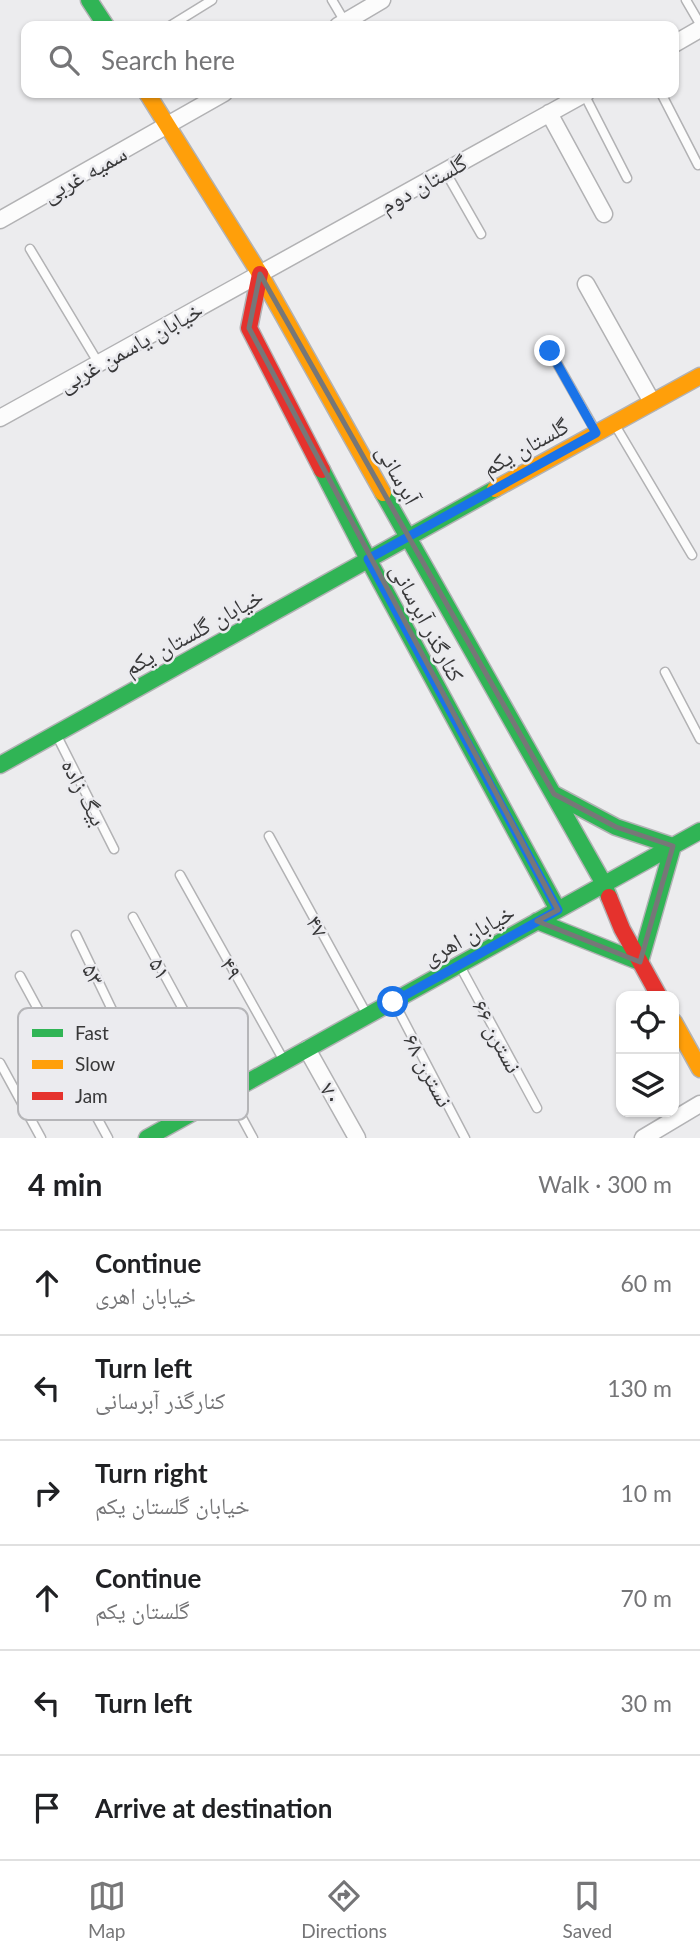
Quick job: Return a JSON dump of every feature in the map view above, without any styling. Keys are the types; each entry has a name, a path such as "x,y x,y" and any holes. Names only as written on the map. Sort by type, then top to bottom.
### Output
{"street":[{"path":"89,0 103,21"},
{"path":"346,21 382,0"},
{"path":"679,41 700,29"},
{"name":"آبرسانی","path":"150,98 260,274 604,884 622,929 656,991"},
{"name":"سمیه غربی","path":"0,220 216,98"},
{"name":"گلستان دوم","path":"260,274 576,98"},
{"path":"549,113 604,214"},
{"name":"خیابان یاسمن غربی","path":"0,418 260,274"},
{"name":"کنارگذر آبرسانی","path":"260,274 249,328 368,559 558,910"},
{"path":"586,284 652,402"},
{"name":"گلستان یکم","path":"408,537 700,376"},
{"name":"خیابان گلستان یکم","path":"0,765 408,537"},
{"path":"537,921 640,962 673,846 616,827 554,794"},
{"name":"خیابان اهری","path":"248,1082 673,846 698,836"},
{"path":"679,1031 700,1069"},
{"name":"۷۰","path":"307,1049 357,1138"},
{"path":"643,1138 700,1104"},
{"name":"خیابان اهری","path":"147,1138 180,1120"}],"lane":[{"path":"178,21 212,0"},
{"path":"332,0 340,21"},
{"path":"686,0 700,24"},
{"path":"587,98 627,178"},
{"path":"664,98 698,165"},
{"path":"445,171 481,234"},
{"path":"30,248 99,364"},
{"path":"550,351 596,433"},
{"path":"614,424 692,555"},
{"path":"665,671 700,739"},
{"name":"بیگ زاده","path":"56,734 114,849"},
{"name":"۴۷","path":"270,836 367,1016"},
{"name":"۴۹","path":"180,875 284,1062"},
{"name":"۵۱","path":"133,917 182,1008"},
{"name":"۵۳","path":"76,935 111,1008"},
{"name":"نسترن ۶۶","path":"459,964 537,1108"},
{"path":"20,976 37,1008"},
{"name":"نسترن ۶۸","path":"393,1002 465,1138"},
{"path":"0,1063 18,1096"},
{"path":"31,1120 41,1138"},
{"path":"98,1120 108,1138"},
{"name":"۵۳","path":"165,1120 168,1127"},
{"name":"۵۱","path":"243,1120 253,1138"}],"highlighted area":[{"path":"260,274 554,794 616,827 673,846 640,962 537,921 558,910 249,328"}],"traffic: fast":[{"path":"89,0 103,21"},
{"path":"322,470 558,910"},
{"path":"0,765 495,489"},
{"path":"383,493 609,897"},
{"path":"537,921 640,962 673,846 616,827 554,794"},
{"path":"248,1082 700,831"},
{"path":"147,1138 179,1120"}],"traffic: slow":[{"path":"150,98 260,274 383,493"},
{"path":"495,489 700,376"},
{"path":"679,1031 700,1069"}],"traffic: jam":[{"path":"260,274 249,328 322,470"},
{"path":"609,897 622,929 656,991"}],"route":[{"path":"393,1002 558,910 368,559 596,433 550,351"}]}
